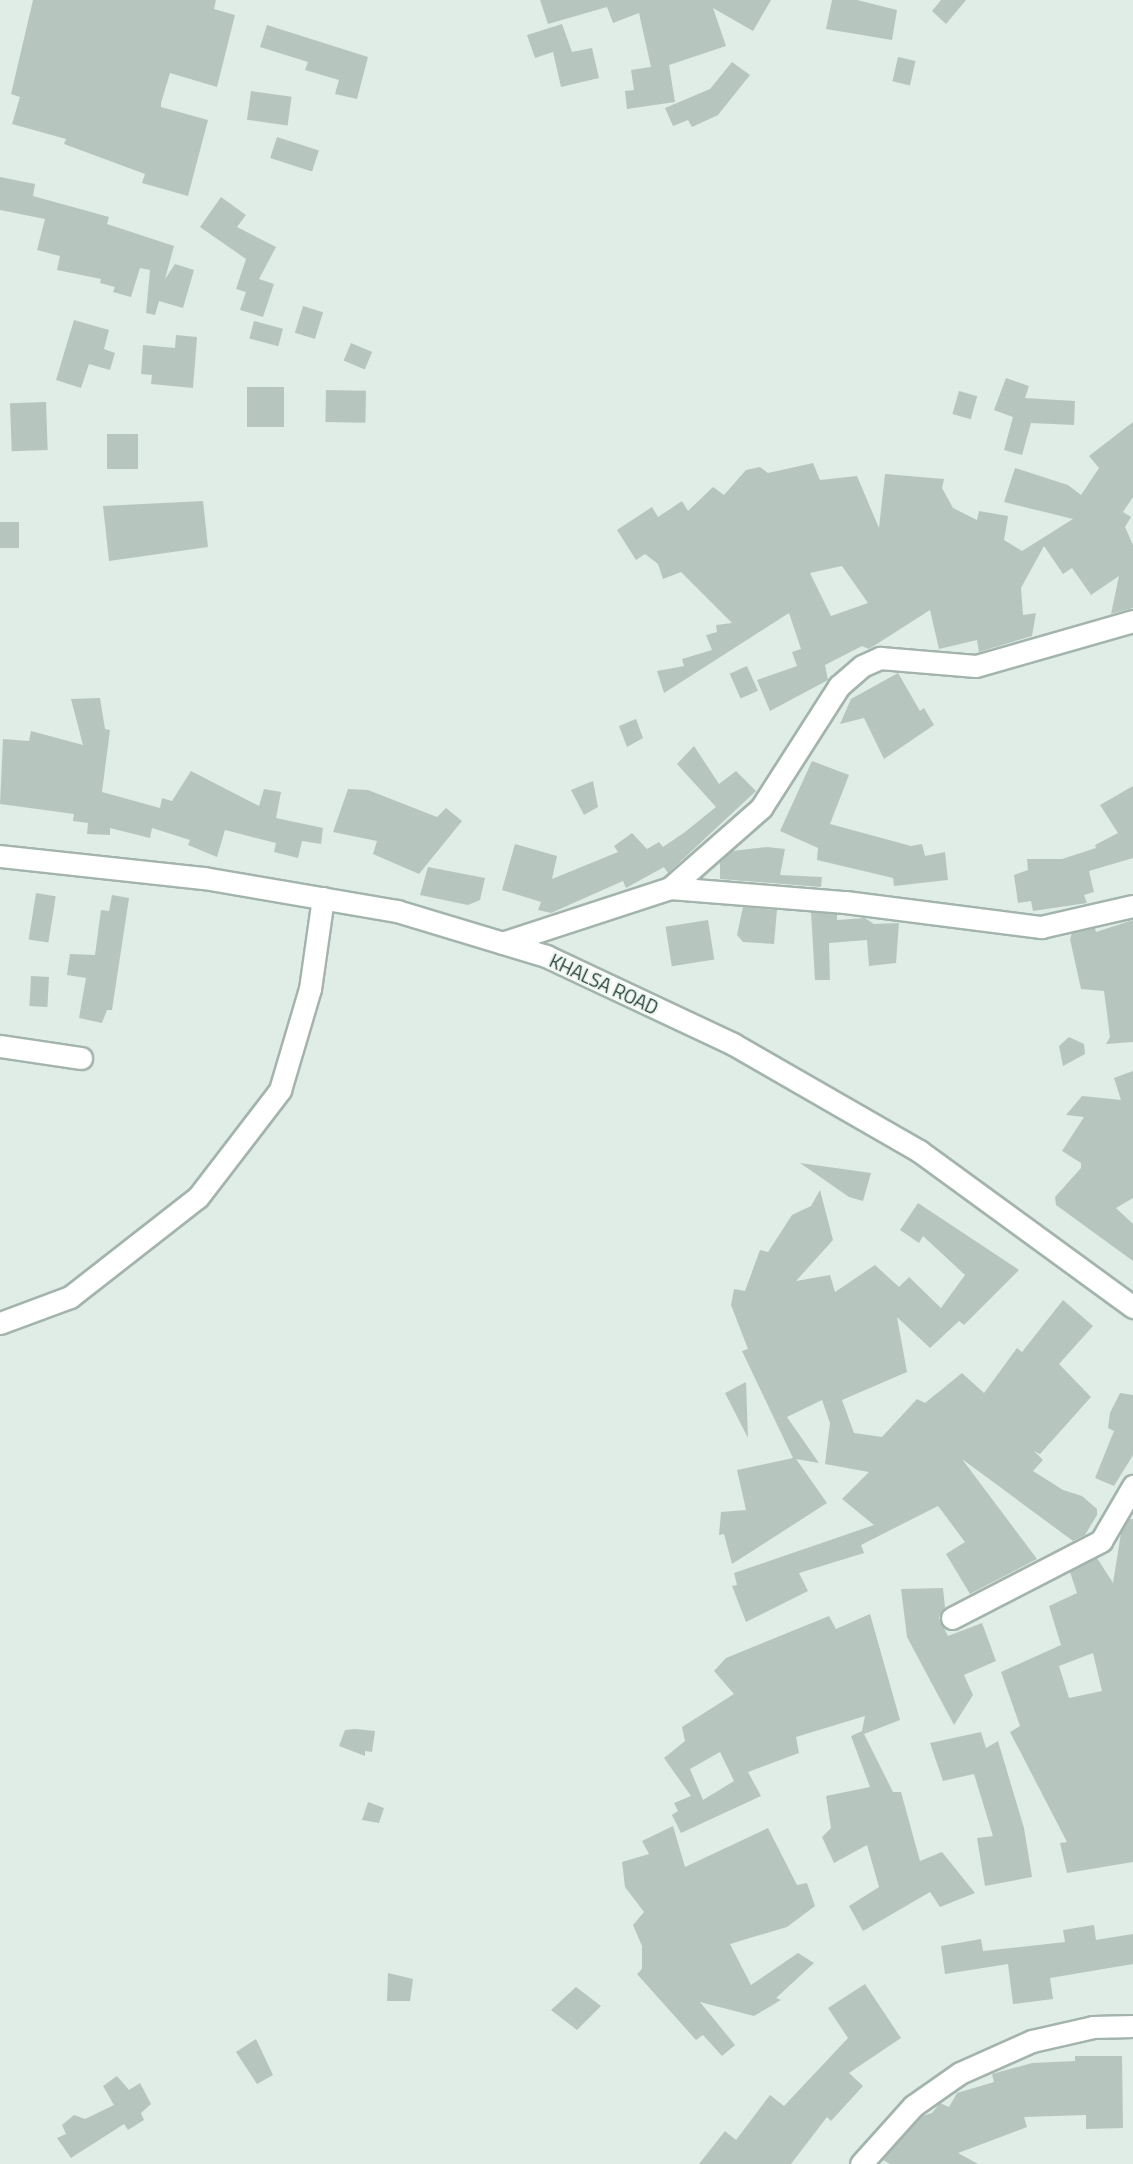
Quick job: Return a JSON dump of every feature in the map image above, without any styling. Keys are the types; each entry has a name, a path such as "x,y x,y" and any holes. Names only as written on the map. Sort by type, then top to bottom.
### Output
{"street":[{"path":"670,888 761,808 839,686 862,666 880,658 976,666 1133,621"},
{"name":"KHALSA ROAD","path":"0,856 191,876 397,911 546,956 733,1044 919,1151 1133,1307"},
{"path":"502,943 670,888 845,902 1041,927 1133,906"},
{"path":"0,1323 70,1297 198,1197 280,1090 310,989 323,898"},
{"path":"0,1046 81,1058"},
{"path":"952,1618 1101,1541 1133,1486"},
{"path":"861,2164 913,2106 960,2073 1032,2041 1093,2026 1133,2026"}],"building":[{"path":"33,0 216,0 214,9 235,15 217,87 170,73 161,103 161,107 208,120 188,196 142,183 145,174 64,144 66,139 12,124 20,97 11,94"},
{"path":"540,0 771,0 753,31 713,8 726,46 669,65 675,102 627,109 625,91 634,90 631,70 651,67 639,13 613,23 607,7 548,24"},
{"path":"832,0 857,0 897,10 892,40 826,29"},
{"path":"941,0 966,0 946,24 932,11"},
{"path":"562,24 572,52 592,48 599,78 561,87 553,52 535,58 527,35"},
{"path":"267,25 368,57 357,99 335,94 339,80 305,70 308,62 260,47"},
{"path":"898,57 916,61 910,85 892,81"},
{"path":"732,62 750,75 718,115 692,127 688,120 673,126 665,108 710,89"},
{"path":"251,91 292,97 288,125 247,120"},
{"path":"277,137 319,151 312,172 270,158"},
{"path":"0,177 35,184 33,196 109,217 107,224 174,246 165,279 175,264 194,270 183,308 159,301 155,315 146,313 150,270 140,268 131,297 113,292 115,287 100,283 101,279 57,270 60,256 37,250 45,219 0,210"},
{"path":"221,197 246,215 237,227 276,247 259,279 274,284 263,317 240,310 246,292 236,289 246,259 200,227"},
{"path":"303,306 323,312 315,339 295,333"},
{"path":"74,320 109,330 104,349 115,353 110,370 89,364 81,388 56,380"},
{"path":"254,321 283,329 278,346 249,338"},
{"path":"176,335 197,337 193,388 151,384 152,375 141,374 143,345 175,348"},
{"path":"351,343 372,352 365,369 344,360"},
{"path":"1006,378 1029,386 1025,398 1075,401 1074,425 1031,423 1022,455 1004,450 1013,417 994,410"},
{"path":"247,387 284,387 284,427 247,427"},
{"path":"326,390 366,391 365,423 325,422"},
{"path":"959,391 977,396 971,419 952,414"},
{"path":"46,402 48,450 12,451 10,403"},
{"path":"1133,422 1133,497 1123,512 1131,517 1125,527 1133,545 1133,608 1111,614 1119,576 1091,595 1072,568 1063,574 1044,546 1021,588 1023,615 1036,613 1032,636 979,652 977,640 939,649 930,610 869,649 862,646 825,665 828,680 770,711 757,680 797,666 792,652 801,649 789,613 664,693 657,671 684,666 682,659 712,650 706,635 717,632 716,625 732,623 681,572 663,579 658,564 645,554 636,560 617,530 652,507 658,517 682,501 688,511 713,487 724,495 746,470 760,467 768,473 813,463 820,480 857,476 879,528 885,474 944,479 942,488 953,508 977,520 979,511 1008,516 1004,540 1022,551 1073,519 1004,502 1015,468 1068,485 1081,495 1099,468 1089,456","holes":["842,566 868,603 831,616 810,573"]},
{"path":"107,434 138,434 138,469 107,469"},
{"path":"203,501 208,547 109,561 103,506"},
{"path":"0,522 19,522 19,548 0,548"},
{"path":"747,666 758,691 741,698 730,674"},
{"path":"898,673 920,711 924,708 934,725 884,759 864,718 840,724 851,699"},
{"path":"100,698 105,729 110,730 102,792 160,808 162,798 172,801 191,771 259,806 264,789 281,792 276,818 323,828 321,844 302,841 298,858 274,852 276,843 225,830 217,857 188,845 190,840 152,828 150,838 110,828 110,835 87,834 88,823 73,821 74,814 0,804 3,739 29,741 31,731 83,745 71,699"},
{"path":"636,719 643,738 627,747 619,726"},
{"path":"694,746 719,784 736,771 756,791 668,873 664,867 626,888 623,881 551,913 538,910 541,902 502,890 515,844 557,856 552,879 618,852 614,846 632,833 647,849 659,842 663,847 685,832 716,807 677,764"},
{"path":"812,761 849,775 830,824 911,846 922,844 925,856 945,852 948,880 894,886 893,878 817,860 818,848 780,831"},
{"path":"593,781 598,807 584,815 571,790"},
{"path":"1133,786 1133,858 1089,871 1094,892 1084,895 1087,903 1033,911 1031,901 1018,903 1014,875 1028,870 1027,859 1062,859 1096,848 1095,845 1118,833 1100,805"},
{"path":"348,789 368,790 437,817 446,808 462,821 419,874 373,854 377,841 333,832"},
{"path":"767,847 785,849 780,875 822,877 821,887 720,879 720,861 732,851"},
{"path":"428,867 485,878 480,900 468,905 420,895"},
{"path":"36,893 56,896 48,943 29,939"},
{"path":"112,895 129,898 112,1010 107,1010 102,1023 79,1018 86,978 67,975 70,954 95,955 101,910 109,911"},
{"path":"743,907 777,910 774,944 743,942 737,935"},
{"path":"811,912 837,914 837,920 865,918 874,924 899,923 896,963 869,966 867,940 829,943 830,980 815,980"},
{"path":"708,920 714,960 672,966 666,927"},
{"path":"1133,920 1133,1042 1106,1044 1110,1037 1104,991 1081,989 1070,939 1072,933 1095,928 1096,932"},
{"path":"31,976 49,977 47,1007 29,1006"},
{"path":"1069,1037 1084,1044 1085,1054 1063,1066 1059,1046"},
{"path":"1133,1071 1133,1198 1116,1208 1133,1224 1133,1261 1056,1205 1055,1197 1081,1168 1081,1163 1062,1151 1084,1117 1066,1115 1082,1096 1121,1100 1114,1078"},
{"path":"800,1163 871,1173 863,1201 849,1197"},
{"path":"820,1190 833,1240 796,1281 830,1275 835,1292 875,1265 899,1287 909,1277 941,1308 965,1275 923,1236 919,1243 900,1230 918,1203 1019,1270 964,1325 959,1321 930,1348 897,1317 907,1372 842,1400 854,1433 882,1437 917,1399 925,1403 962,1373 984,1393 1017,1348 1022,1352 1063,1300 1093,1326 1059,1364 1091,1397 1040,1454 1034,1451 1043,1460 1033,1471 1063,1490 1082,1496 1097,1509 1097,1515 1085,1535 1073,1541 962,1459 1037,1559 970,1594 946,1554 965,1542 938,1506 861,1545 864,1553 799,1573 808,1591 746,1622 732,1586 737,1585 734,1573 874,1525 842,1499 869,1472 825,1464 830,1423 822,1400 787,1417 819,1463 796,1459 827,1503 732,1564 724,1534 719,1535 721,1512 746,1510 737,1470 793,1458 742,1351 748,1349 731,1305 734,1289 745,1291 760,1250 768,1252 792,1215 811,1206"},
{"path":"746,1382 748,1438 725,1393"},
{"path":"1120,1393 1133,1395 1133,1455 1114,1486 1095,1478 1114,1431 1108,1428 1110,1413"},
{"path":"1129,1519 1133,1519 1133,1862 1067,1873 1060,1843 1067,1842 1010,1732 1020,1726 1001,1672 1061,1645 1049,1606 1077,1593 1070,1572 1097,1558 1113,1583 1121,1533","holes":["1093,1653 1102,1691 1069,1698 1059,1666"]},
{"path":"943,1588 945,1607 939,1618 948,1636 982,1623 996,1661 964,1675 973,1695 954,1725 907,1637 901,1589"},
{"path":"870,1614 900,1720 864,1734 893,1792 901,1792 920,1861 942,1852 975,1893 940,1907 930,1892 863,1931 849,1906 879,1887 867,1845 834,1863 822,1837 831,1828 826,1796 870,1787 851,1736 862,1731 865,1716 796,1737 799,1753 748,1772 761,1796 681,1833 672,1815 678,1811 674,1803 691,1796 664,1758 685,1741 682,1727 734,1694 714,1671 726,1658 829,1616 836,1629","holes":["720,1752 734,1781 703,1800 690,1769"]},
{"path":"345,1730 375,1731 372,1752 365,1751 365,1756 339,1746"},
{"path":"981,1732 986,1748 998,1741 1024,1828 1032,1877 985,1886 977,1838 993,1836 974,1774 943,1781 930,1743"},
{"path":"368,1802 384,1808 379,1823 362,1820"},
{"path":"673,1826 685,1867 768,1828 797,1885 807,1883 815,1906 787,1927 730,1944 751,1985 798,1953 814,1963 776,1998 781,2000 754,2016 700,2002 735,2045 722,2056 703,2035 696,2040 637,1974 642,1969 642,1946 633,1925 644,1912 625,1887 622,1862 649,1854 642,1841"},
{"path":"1094,1925 1096,1940 1133,1934 1133,1964 1050,1978 1053,1999 1013,2004 1008,1964 945,1974 941,1946 981,1939 983,1951 1065,1942 1063,1930"},
{"path":"388,1973 413,1979 410,2001 387,2001"},
{"path":"865,1984 901,2038 849,2073 863,2086 831,2121 827,2117 791,2164 699,2164 725,2131 736,2140 770,2095 784,2106 848,2038 828,2008"},
{"path":"576,1987 601,2006 577,2030 551,2010"},
{"path":"256,2039 273,2075 257,2084 236,2052"},
{"path":"1075,2056 1122,2056 1123,2128 1086,2129 1086,2115 1024,2117 1027,2127 958,2153 978,2164 890,2164 883,2160 922,2116 932,2113 940,2103 949,2107 957,2093 994,2082 992,2074 1032,2063 1075,2061"},
{"path":"117,2076 129,2090 140,2083 151,2104 141,2113 144,2120 128,2130 124,2124 71,2158 57,2138 66,2134 62,2125 74,2115 85,2119 114,2105 103,2086"}]}
